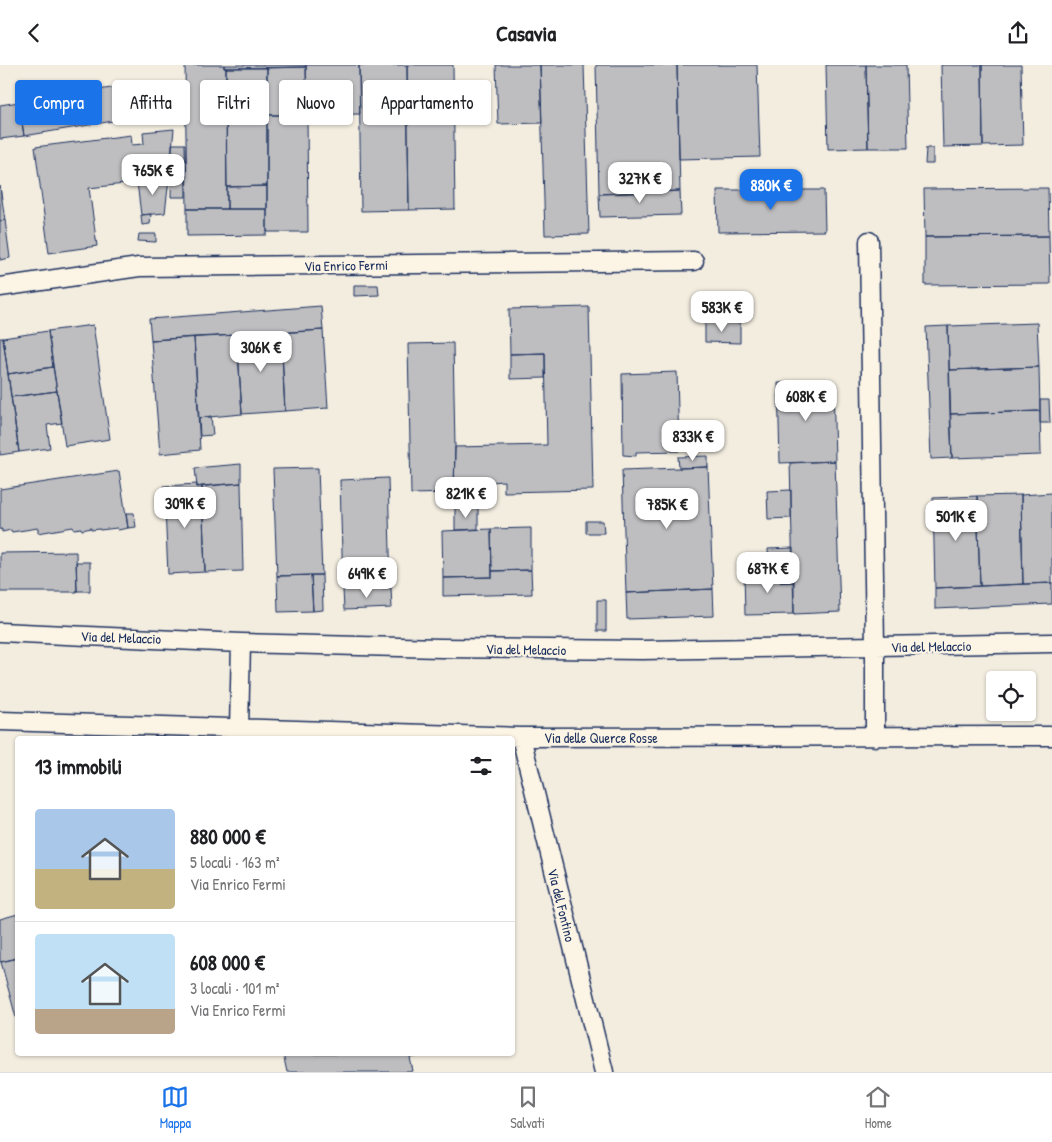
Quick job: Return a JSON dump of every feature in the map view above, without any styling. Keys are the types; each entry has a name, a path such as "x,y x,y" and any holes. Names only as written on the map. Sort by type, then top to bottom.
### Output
{"street":[{"path":"869,241 875,737"},
{"name":"Via Enrico Fermi","path":"0,287 139,267 694,261"},
{"name":"Via del Melaccio","path":"0,632 241,643 441,648 642,650 1052,643"},
{"path":"239,729 241,643"},
{"name":"Via delle Querce Rosse","path":"0,721 486,736"},
{"name":"Via delle Querce Rosse","path":"515,737 1052,736"},
{"name":"Via del Fontino","path":"521,737 604,1072"}],"building":[{"path":"185,65 224,65 224,68 226,68 226,80 200,80 200,125 226,125 227,209 187,209 186,125 190,125 190,80 185,80"},
{"path":"224,65 306,65 306,67 224,68"},
{"path":"306,65 359,65 360,114 353,114 353,80 306,80"},
{"path":"359,65 407,65 407,80 363,80 363,125 408,125 409,210 361,211"},
{"path":"407,65 453,65 453,80 407,80"},
{"path":"496,65 540,65 542,123 498,124"},
{"path":"540,65 584,65 589,234 545,235"},
{"path":"596,65 677,65 680,191 599,194"},
{"path":"677,65 757,65 760,157 679,159"},
{"path":"826,65 866,65 868,148 828,149"},
{"path":"866,65 906,65 908,148 868,148"},
{"path":"941,65 982,65 983,146 943,147"},
{"path":"982,65 1021,65 1023,145 983,146"},
{"path":"306,67 306,80 279,80 279,115 269,115 267,68"},
{"path":"226,68 267,68 267,80 226,80"},
{"path":"112,88 112,121 102,123 102,89"},
{"path":"15,103 15,125 22,125 24,136 0,139 0,105"},
{"path":"269,115 279,115 279,125 307,125 308,232 267,232 267,125 269,125"},
{"path":"22,125 89,125 24,136"},
{"path":"226,125 267,125 267,186 227,187"},
{"path":"408,125 454,125 455,209 409,210"},
{"path":"174,129 169,179 89,188 97,246 49,253 35,147 131,135 132,145 144,144 143,132"},
{"path":"172,144 185,144 186,197 171,197"},
{"path":"926,148 933,148 933,164 925,164"},
{"path":"169,179 165,213 141,215 137,182"},
{"path":"0,186 5,220 0,221"},
{"path":"267,186 267,209 227,209 227,187"},
{"path":"1048,188 1049,236 925,237 924,189"},
{"path":"717,190 824,190 825,231 718,232"},
{"path":"680,191 681,215 600,217 599,194"},
{"path":"187,209 267,209 267,235 187,236"},
{"path":"151,214 150,224 142,225 141,215"},
{"path":"5,220 10,258 0,260 0,221"},
{"path":"139,234 156,234 156,242 138,241"},
{"path":"1049,236 1050,284 925,285 925,237"},
{"path":"354,285 378,285 379,295 354,296"},
{"path":"321,306 323,330 151,340 149,319"},
{"path":"589,307 593,490 504,492 504,481 490,482 491,492 454,493 455,447 547,445 545,353 510,354 509,309"},
{"path":"705,322 740,323 740,343 705,342"},
{"path":"1037,323 1039,367 949,370 948,326"},
{"path":"93,325 110,439 65,446 48,331"},
{"path":"948,326 952,458 931,459 926,327"},
{"path":"323,330 328,408 285,411 281,333"},
{"path":"48,331 53,367 8,374 3,338"},
{"path":"281,333 285,411 242,414 237,335"},
{"path":"237,335 242,414 199,418 194,337"},
{"path":"194,337 200,450 160,454 151,340"},
{"path":"0,338 3,338 19,452 0,455"},
{"path":"453,343 454,493 411,494 408,344"},
{"path":"545,353 545,378 510,379 510,354"},
{"path":"53,367 57,391 11,397 8,374"},
{"path":"1039,367 1040,411 950,414 949,370"},
{"path":"677,372 679,451 636,452 636,456 623,455 622,374"},
{"path":"833,381 835,461 780,463 778,383"},
{"path":"57,391 62,423 47,425 50,448 19,452 11,397"},
{"path":"1040,400 1049,400 1050,423 1040,423"},
{"path":"1040,411 1041,455 952,458 950,414"},
{"path":"211,416 213,435 200,436 199,418"},
{"path":"708,456 708,467 679,468 678,457"},
{"path":"835,461 840,612 794,614 790,463"},
{"path":"241,464 241,483 197,487 195,468"},
{"path":"708,467 713,589 626,593 622,470"},
{"path":"318,468 322,575 277,576 273,469"},
{"path":"119,471 128,528 91,530 91,528 82,530 81,528 74,529 73,527 38,533 38,528 12,532 11,530 2,532 2,529 0,530 0,489"},
{"path":"388,478 391,588 343,589 340,480"},
{"path":"241,483 243,571 205,572 202,486"},
{"path":"197,484 197,487 202,486 205,572 168,574 164,486"},
{"path":"791,490 791,518 768,519 767,491"},
{"path":"1052,493 1052,583 1023,584 1021,495"},
{"path":"1021,495 1023,584 980,586 977,496"},
{"path":"977,496 980,586 935,588 933,498"},
{"path":"455,508 478,508 478,529 455,530"},
{"path":"126,513 134,513 136,527 128,528"},
{"path":"586,521 603,521 604,533 586,533"},
{"path":"531,528 531,570 492,571 491,529"},
{"path":"491,529 492,577 443,578 442,531"},
{"path":"793,548 794,582 780,582 780,571 769,571 768,549"},
{"path":"76,552 77,592 0,592 0,553"},
{"path":"76,562 90,562 90,591 77,591"},
{"path":"531,570 532,594 443,596 443,578 492,577 492,571"},
{"path":"744,571 780,571 780,582 794,582 794,614 745,615"},
{"path":"311,575 313,611 278,612 277,576"},
{"path":"311,575 322,575 323,610 313,611"},
{"path":"1052,583 1052,604 935,609 935,588"},
{"path":"391,588 392,608 344,610 343,589"},
{"path":"713,589 714,616 627,619 626,593"},
{"path":"597,600 606,600 606,631 597,631"},
{"path":"15,915 15,959 0,962 0,919"},
{"path":"15,959 15,1014 1,962"},
{"path":"283,1056 419,1056 410,1058 413,1071 409,1072 287,1072"}]}
